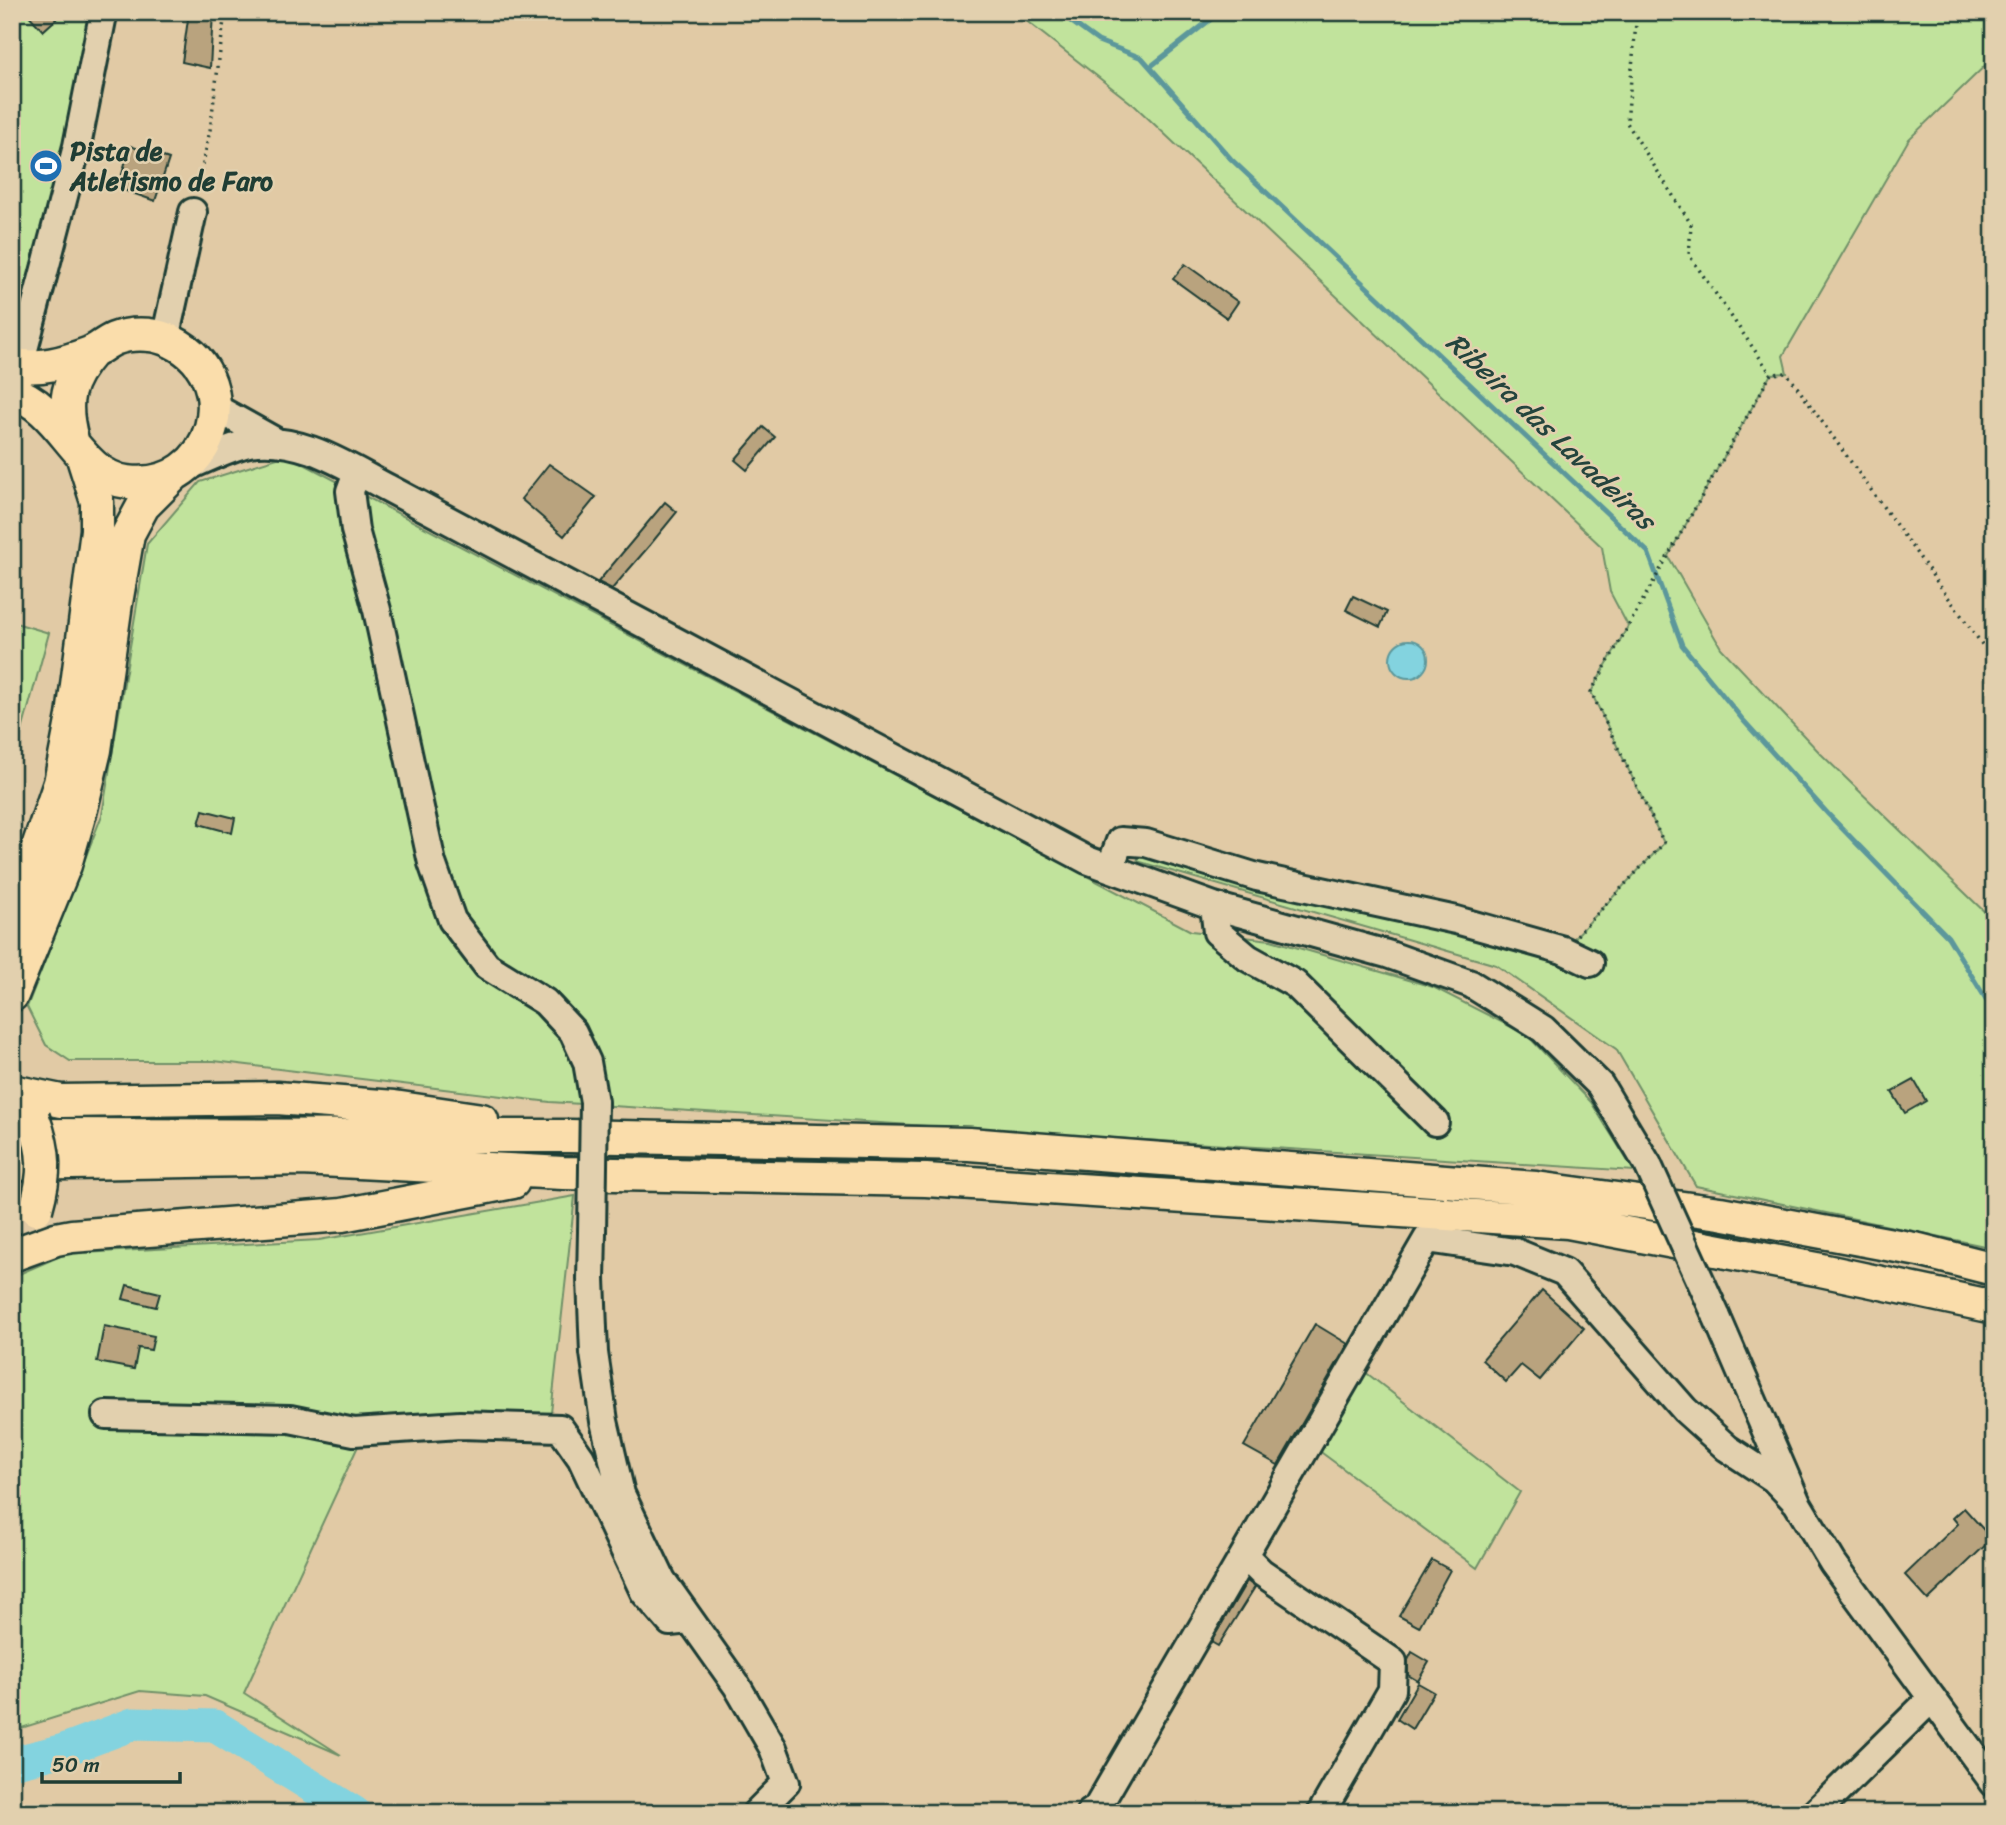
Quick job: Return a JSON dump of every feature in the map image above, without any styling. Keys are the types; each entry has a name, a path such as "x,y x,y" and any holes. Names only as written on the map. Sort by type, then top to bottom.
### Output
{"main road":[{"path":"12,995 65,865 81,809 95,750 128,534 143,506 180,471 202,450 212,429 214,407 210,385 200,365 184,349 164,339 139,335 114,339 92,352 15,374 77,449 102,473 125,482 149,483 180,471"},
{"path":"12,923 60,783 73,716 97,530 97,502 66,417 67,393 76,370 92,352"},
{"path":"19,1108 61,1101 276,1098 394,1107 569,1136"},
{"path":"19,1108 569,1136 969,1144 1536,1188 1720,1213 1919,1250 1994,1269"},
{"path":"12,1253 30,1226 45,1170 43,1150 19,1108"},
{"path":"12,1164 302,1159 563,1173 926,1180 1568,1222 1816,1269 1994,1307"},
{"path":"12,1253 72,1236 342,1215 563,1173"}],"street":[{"path":"15,374 77,146 102,12"},
{"path":"164,339 193,212"},
{"path":"214,407 275,441"},
{"path":"180,471 247,444 275,441 300,445 357,472 1075,854 1214,906 1387,954 1471,984 1543,1029 1600,1085 1648,1165 1797,1503 1833,1563 1994,1783"},
{"path":"357,472 350,491 355,530 377,610 432,863 452,920 487,966 545,1002 573,1032 587,1062 594,1102 594,1353 604,1421 621,1494 662,1580 737,1686 774,1748 786,1783 756,1813"},
{"path":"1110,868 1120,841 1146,843 1257,877 1456,920 1563,950 1590,963"},
{"path":"1214,906 1217,933 1248,958 1295,984 1435,1122"},
{"path":"1090,1813 1097,1808 1427,1239 1515,1252 1564,1272 1685,1410 1727,1448 1774,1479 1797,1503"},
{"path":"106,1415 290,1419 354,1432 460,1425 560,1428 581,1458 644,1592 670,1622 690,1620"},
{"path":"1727,1448 1771,1446"},
{"path":"1244,1555 1261,1572 1393,1662 1392,1690 1321,1813"},
{"path":"1815,1813 1933,1698"}],"path":[{"path":"193,212 210,130 225,12"},
{"path":"1637,12 1627,123 1690,224 1689,255 1771,374"},
{"path":"1771,374 1787,373 1994,661"},
{"path":"1563,950 1664,843 1591,692 1771,374"}],"green space":[{"name":"Pista de Atletismo de Faro","path":"12,12 118,12 41,329 12,321"},
{"path":"1015,12 1994,12 1994,57 1909,139 1783,356 1787,373 1771,374 1668,556 1721,648 1821,754 1994,921 1994,1248 1696,1186 1616,1049 1496,965 1137,861 1146,843 1563,950 1664,843 1591,692 1628,626 1610,592 1602,547 1135,106"},
{"path":"287,455 1191,931 1271,940 1433,987 1527,1035 1591,1102 1634,1171 550,1102 214,1061 70,1061 46,1045 27,1007 102,815 147,544 200,482"},
{"path":"12,622 49,633 12,767"},
{"path":"575,1196 549,1431 358,1446 244,1693 341,1755 205,1696 140,1691 12,1731 12,1277 65,1254 319,1240"},
{"path":"1360,1368 1520,1492 1477,1568 1318,1450"}],"water":[{"path":"1409,640 1422,646 1428,659 1422,672 1409,678 1396,672 1390,659 1396,646"}],"building":[{"path":"26,12 64,12 43,31"},
{"path":"189,12 213,12 210,68 182,62"},
{"path":"130,146 169,159 155,201 118,188"},
{"path":"1185,264 1238,302 1227,318 1173,279"},
{"path":"763,427 775,437 747,470 735,460"},
{"path":"549,464 596,497 564,536 521,499"},
{"path":"665,502 677,512 650,545 612,589 598,582"},
{"path":"1353,596 1387,612 1380,627 1346,610"},
{"path":"203,810 235,818 232,833 199,824"},
{"path":"1914,1080 1926,1101 1905,1113 1892,1092"},
{"path":"127,1285 160,1293 156,1307 123,1299"},
{"path":"1542,1290 1584,1328 1540,1380 1521,1365 1506,1382 1482,1360"},
{"path":"1315,1324 1348,1344 1278,1465 1244,1446"},
{"path":"104,1326 154,1336 151,1350 138,1348 134,1369 97,1362"},
{"path":"1964,1508 1992,1539 1928,1600 1905,1575 1958,1524 1953,1518"},
{"path":"1432,1560 1450,1570 1419,1627 1399,1616"},
{"path":"1247,1581 1255,1587 1218,1646 1211,1642"},
{"path":"1412,1652 1429,1662 1418,1681 1408,1675 1408,1660"},
{"path":"1418,1683 1434,1692 1412,1729 1397,1719"}],"waterway":[{"name":"Ribeira das Lavadeiras","path":"1058,12 1098,41 1142,58 1231,159 1648,552 1682,645 1743,720 1829,815 1948,937 1994,1012"},
{"path":"1150,67 1220,12"},
{"path":"12,1763 64,1750 133,1724 215,1726 355,1813"}],"place":[{"name":"Pista de Atletismo de Faro","path":"46,166"}]}
